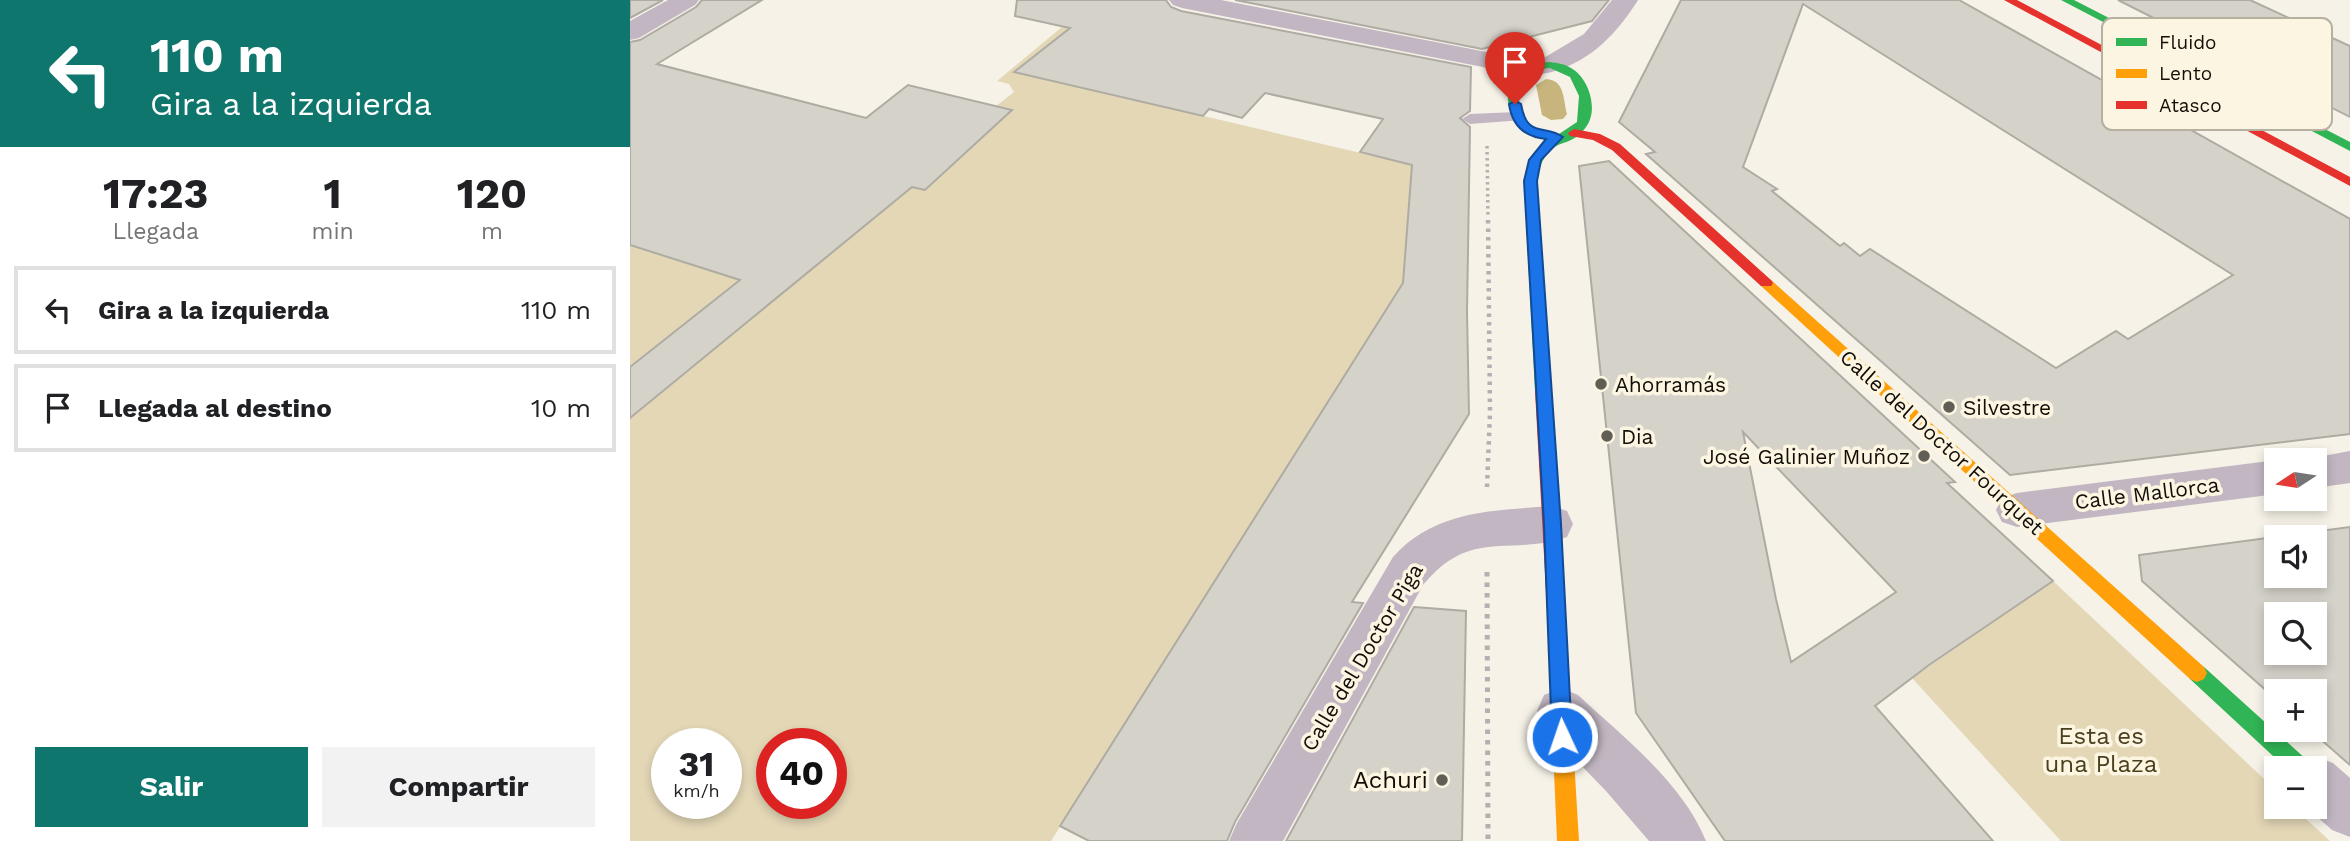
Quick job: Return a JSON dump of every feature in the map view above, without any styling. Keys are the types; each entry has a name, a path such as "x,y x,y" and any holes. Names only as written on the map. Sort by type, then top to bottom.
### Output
{"street":[{"path":"630,32 685,0"},
{"path":"1182,0 1539,67 1564,68 1577,76 1582,87 1586,118 1582,127 1574,133 1556,137 1537,135 1517,117 1514,89 1518,78 1539,67 1584,49 1609,28 1625,0"},
{"path":"2009,0 2102,50"},
{"path":"2066,0 2102,19"},
{"path":"1582,87 1608,41 1609,28"},
{"path":"2253,130 2350,182"},
{"path":"2317,130 2350,147"},
{"name":"Calle del Doctor Fourquet","path":"1574,133 1596,137 1616,147 2288,756"},
{"path":"1556,137 1544,147 1535,160 1530,181 1552,524 1567,841"},
{"path":"2328,470 2350,467"},
{"name":"Calle Mallorca","path":"2017,510 2264,479"},
{"name":"Calle del Doctor Piga","path":"1255,841 1408,571 1438,543 1485,531 1552,524"},
{"path":"1561,711 1615,763 1665,819 1680,841"},
{"path":"2327,792 2350,812"}],"lane":[{"path":"1478,118 1517,117"}],"path":[{"path":"1478,118 1490,413 1485,531 1488,841"}],"green space":[{"path":"1063,26 1086,31 1033,76 1412,165 1419,257 1051,841 630,841 630,418 863,227 881,179 926,190 1000,122 982,117 1014,92 1009,84 997,81"},
{"path":"630,245 740,280 630,366"},
{"name":"Esta es una Plaza","path":"2053,581 2264,779 2264,819 2306,819 2330,841 2061,841 1912,678"}],"shaded area":[{"path":"1546,79 1557,83 1562,91 1567,114 1563,119 1551,120 1542,115 1536,85"}],"building":[{"path":"630,0 663,0 630,18"},
{"path":"702,0 762,0 657,64 866,118 908,85 1012,110 925,190 912,187 630,418 630,367 740,280 630,245 630,42 640,40 696,7"},
{"path":"1017,0 1166,0 1171,7 1181,11 1471,67 1470,111 1460,118 1470,127 1467,312 1469,414 1352,602 1363,603 1235,822 1227,841 1089,841 1060,826 1403,283 1412,165 1360,152 1383,119 1265,93 1242,118 1209,109 1203,116 1014,72 1070,28 1015,16"},
{"path":"1235,0 1609,0 1592,21 1482,49"},
{"path":"1681,0 1959,0 2102,80 2102,130 2191,130 2350,219 2350,434 2010,475 1646,154 1655,152 1619,122","holes":["1803,4 2233,275 2128,339 2116,331 2056,368 1870,249 1860,256 1844,243 1840,246 1772,191 1777,189 1743,167"]},
{"path":"2118,0 2250,0 2289,18 2154,18"},
{"path":"2332,38 2350,46 2350,117 2332,108"},
{"path":"1609,161 1955,482 1947,483 2053,581 1929,665 1875,706 1993,841 1725,841 1636,713 1579,166","holes":["1743,432 1896,592 1791,662"]},
{"path":"2350,527 2350,765 2324,742 2327,742 2327,679 2264,679 2264,689 2142,581 2139,555 2264,538 2264,588 2327,588 2327,530"},
{"path":"1414,607 1466,611 1462,841 1286,841"}],"traffic: fast":[{"path":"2066,0 2102,19"},
{"path":"1543,391 1530,181 1537,159 1545,147 1580,127 1585,115 1585,105 1579,81 1568,70 1550,65 1534,67 1523,74 1516,89 1517,114 1529,129 1556,137"},
{"path":"2317,130 2350,147"},
{"path":"2197,673 2288,756"}],"traffic: slow":[{"path":"1766,283 2197,673"},
{"path":"1556,610 1568,841"}],"traffic: jam":[{"path":"2009,0 2102,50"},
{"path":"2253,130 2350,182"},
{"path":"1574,133 1596,137 1616,147 1766,283"},
{"path":"1543,391 1556,610"}],"place":[{"name":"Ahorramás","path":"1601,384"},
{"name":"Silvestre","path":"1949,407"},
{"name":"Dia","path":"1607,436"},
{"name":"José Galinier Muñoz","path":"1924,456"},
{"name":"Achuri","path":"1442,780"}],"route":[{"path":"1515,104 1517,117 1523,125 1537,135 1556,137 1544,147 1535,160 1530,181 1552,524 1562,737"}]}
